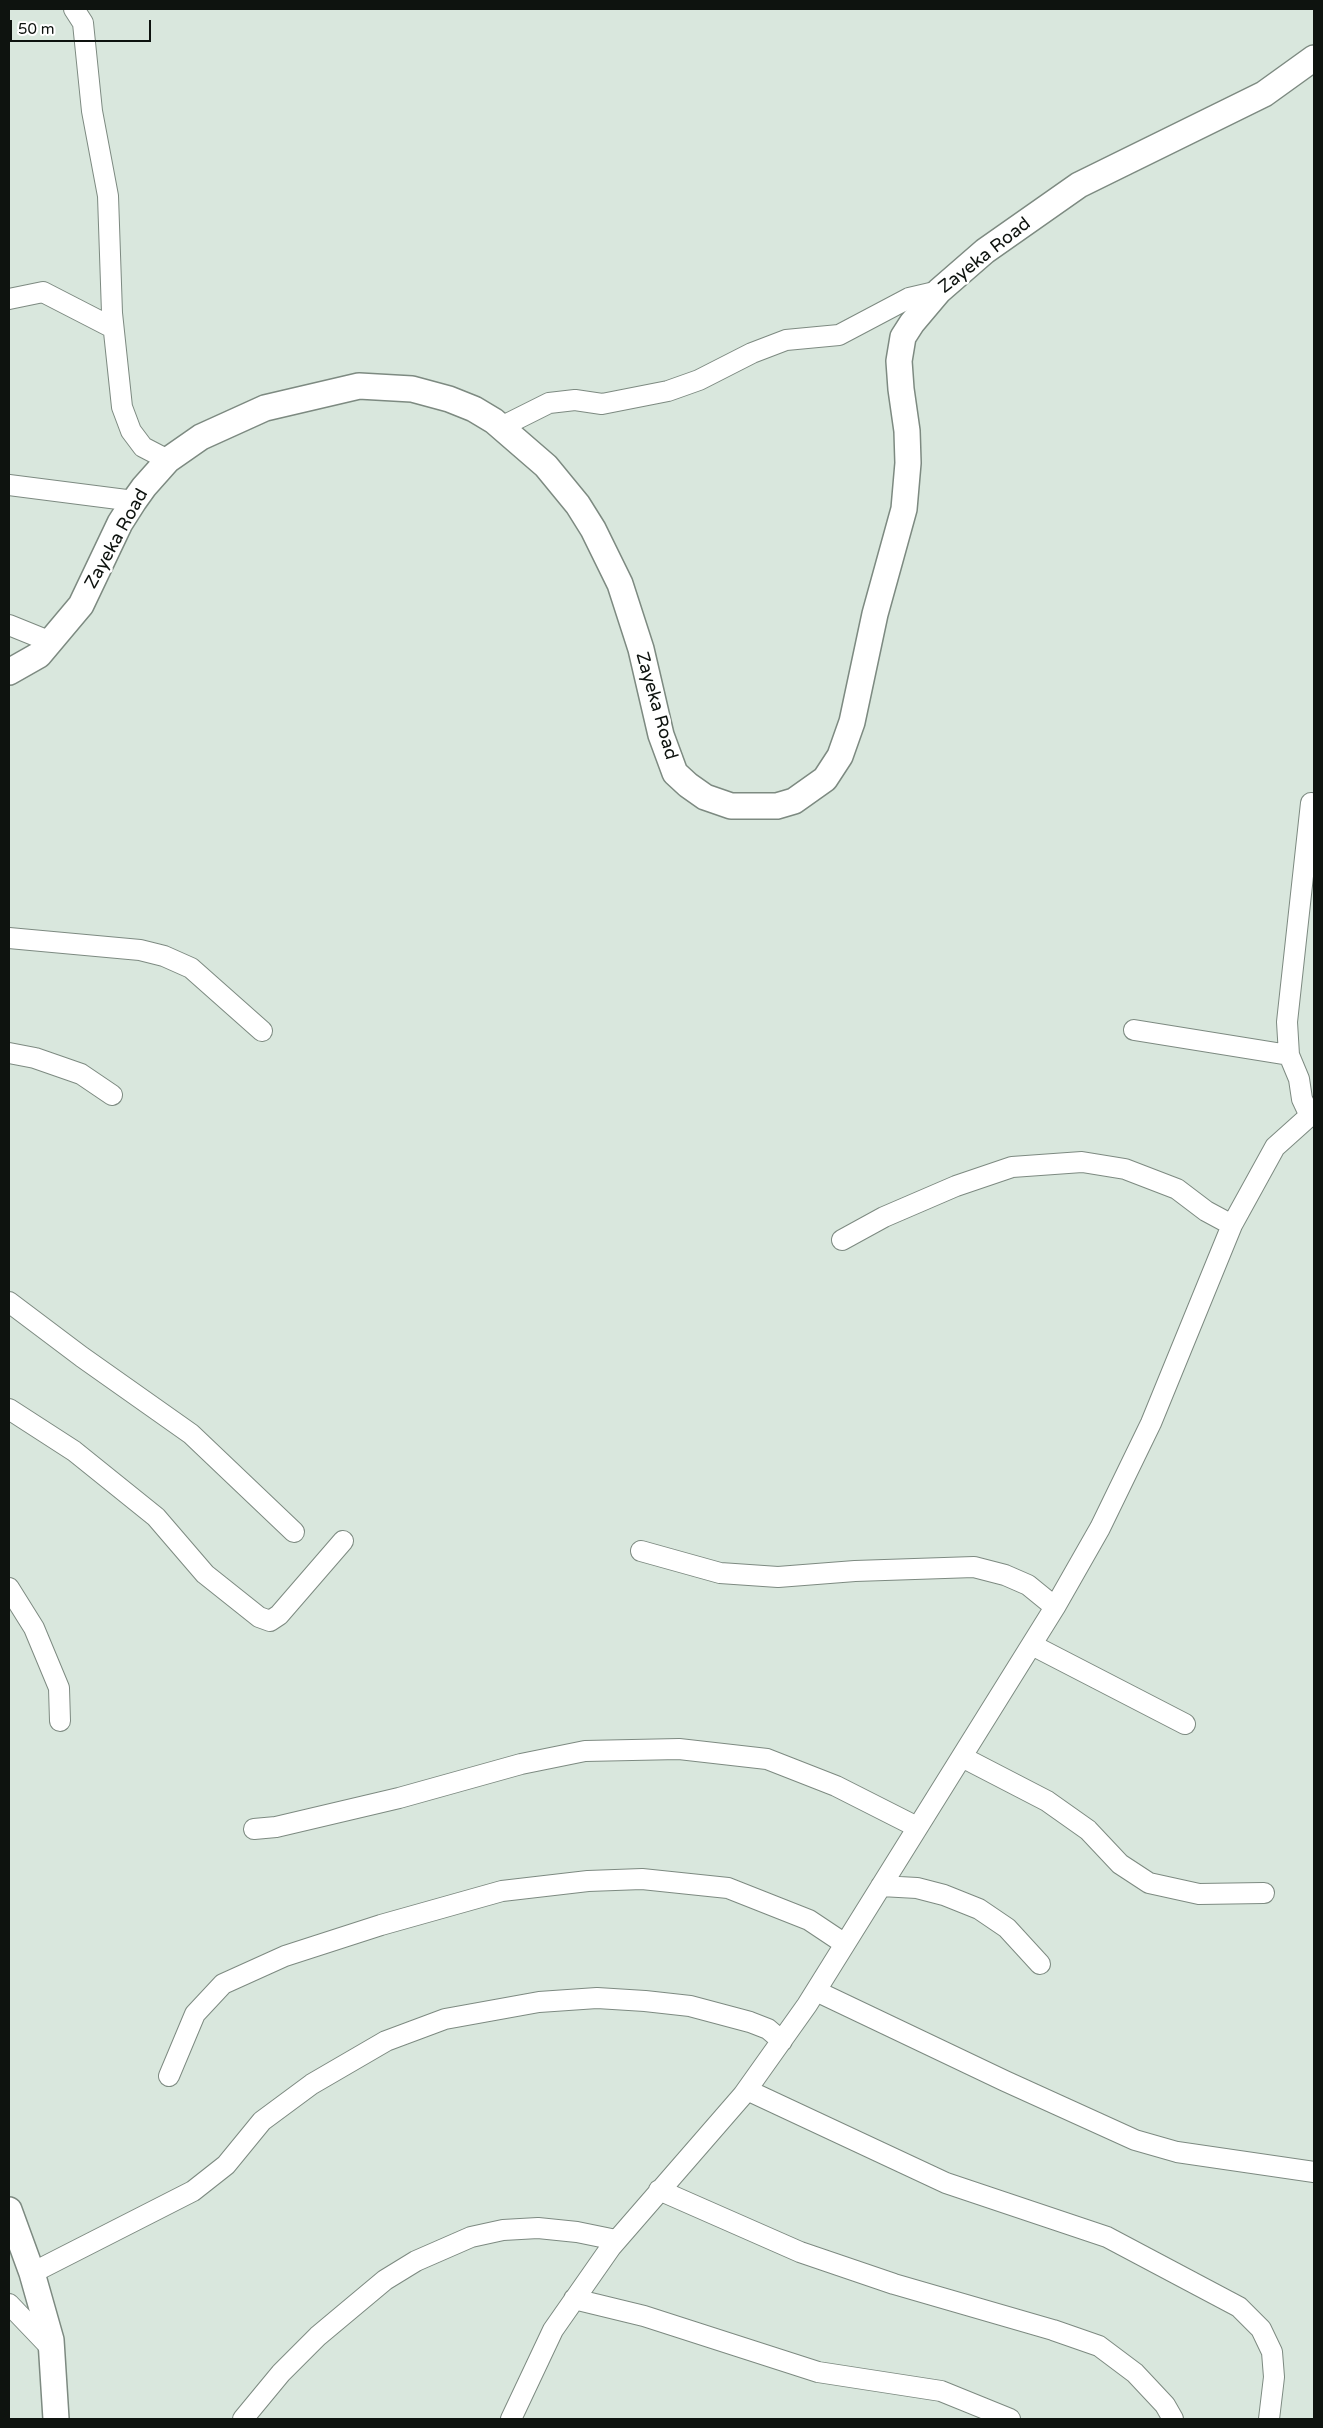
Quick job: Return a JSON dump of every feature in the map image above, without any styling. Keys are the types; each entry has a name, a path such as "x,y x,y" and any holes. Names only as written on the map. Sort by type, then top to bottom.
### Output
{"street":[{"path":"74,9 82,22 92,111 108,196 113,328 122,407 131,430 143,447 168,460"},
{"name":"Zayeka Road","path":"9,672 39,655 51,642 81,605 120,523 144,486 168,460 201,437 265,408 359,386 384,386 435,394 474,409 501,427 546,466 563,484 593,529 610,562 627,604 661,734 675,773 705,797 731,806 777,806 794,801 825,779 840,756 852,722 876,614 904,509 908,463 907,431 900,374 903,337 939,291 984,252 1080,185 1264,94 1314,58"},
{"path":"501,427 549,403 575,400 602,404 668,391 699,380 752,353 786,340 839,335 859,327 909,298 939,291"},
{"path":"9,298 43,292 113,328"},
{"path":"9,485 134,501"},
{"path":"9,625 51,642"},
{"path":"511,2419 553,2330 616,2240 747,2090 816,1991 1055,1608 1100,1528 1151,1423 1232,1225 1275,1147 1312,1114 1302,1099 1299,1079 1290,1054 1288,1022 1311,804"},
{"path":"9,938 140,950 164,956 191,968 262,1031"},
{"path":"1134,1030 1290,1054"},
{"path":"9,1053 35,1058 80,1074 112,1095"},
{"path":"842,1240 893,1213 956,1186 1012,1166 1082,1162 1125,1169 1177,1189 1206,1211 1232,1225"},
{"path":"9,1302 82,1358 191,1434 294,1532"},
{"path":"9,1409 74,1451 156,1517 204,1574 259,1617 270,1621 278,1615 343,1541"},
{"path":"641,1551 720,1573 778,1577 855,1571 974,1568 1005,1575 1028,1585 1055,1608"},
{"path":"9,1588 34,1628 59,1688 60,1721"},
{"path":"1032,1645 1185,1724"},
{"path":"254,1829 276,1827 399,1798 522,1764 585,1751 679,1749 767,1759 836,1786 917,1828"},
{"path":"962,1756 1046,1801 1088,1830 1120,1864 1150,1883 1198,1894 1264,1893"},
{"path":"169,2076 195,2014 223,1984 285,1956 381,1925 502,1891 588,1881 642,1879 728,1888 809,1920 845,1944"},
{"path":"881,1886 917,1888 944,1895 979,1910 1007,1928 1040,1964"},
{"path":"816,1991 1004,2081 1134,2140 1177,2152 1314,2172"},
{"path":"32,2274 193,2191 226,2165 262,2121 312,2084 386,2041 445,2019 539,2002 607,1998 690,2006 750,2022 768,2030 782,2041"},
{"path":"747,2090 946,2183 1107,2237 1240,2307 1261,2329 1272,2352 1274,2377 1269,2419"},
{"path":"659,2190 800,2252 894,2284 1053,2330 1099,2346 1134,2374 1165,2405 1174,2419"},
{"path":"9,2210 32,2274 51,2340 56,2419"},
{"path":"243,2419 282,2373 318,2336 385,2280 416,2261 471,2237 503,2230 538,2228 577,2232 616,2240"},
{"path":"574,2300 644,2316 818,2372 941,2391 1010,2419"},
{"path":"9,2304 52,2349"}]}
